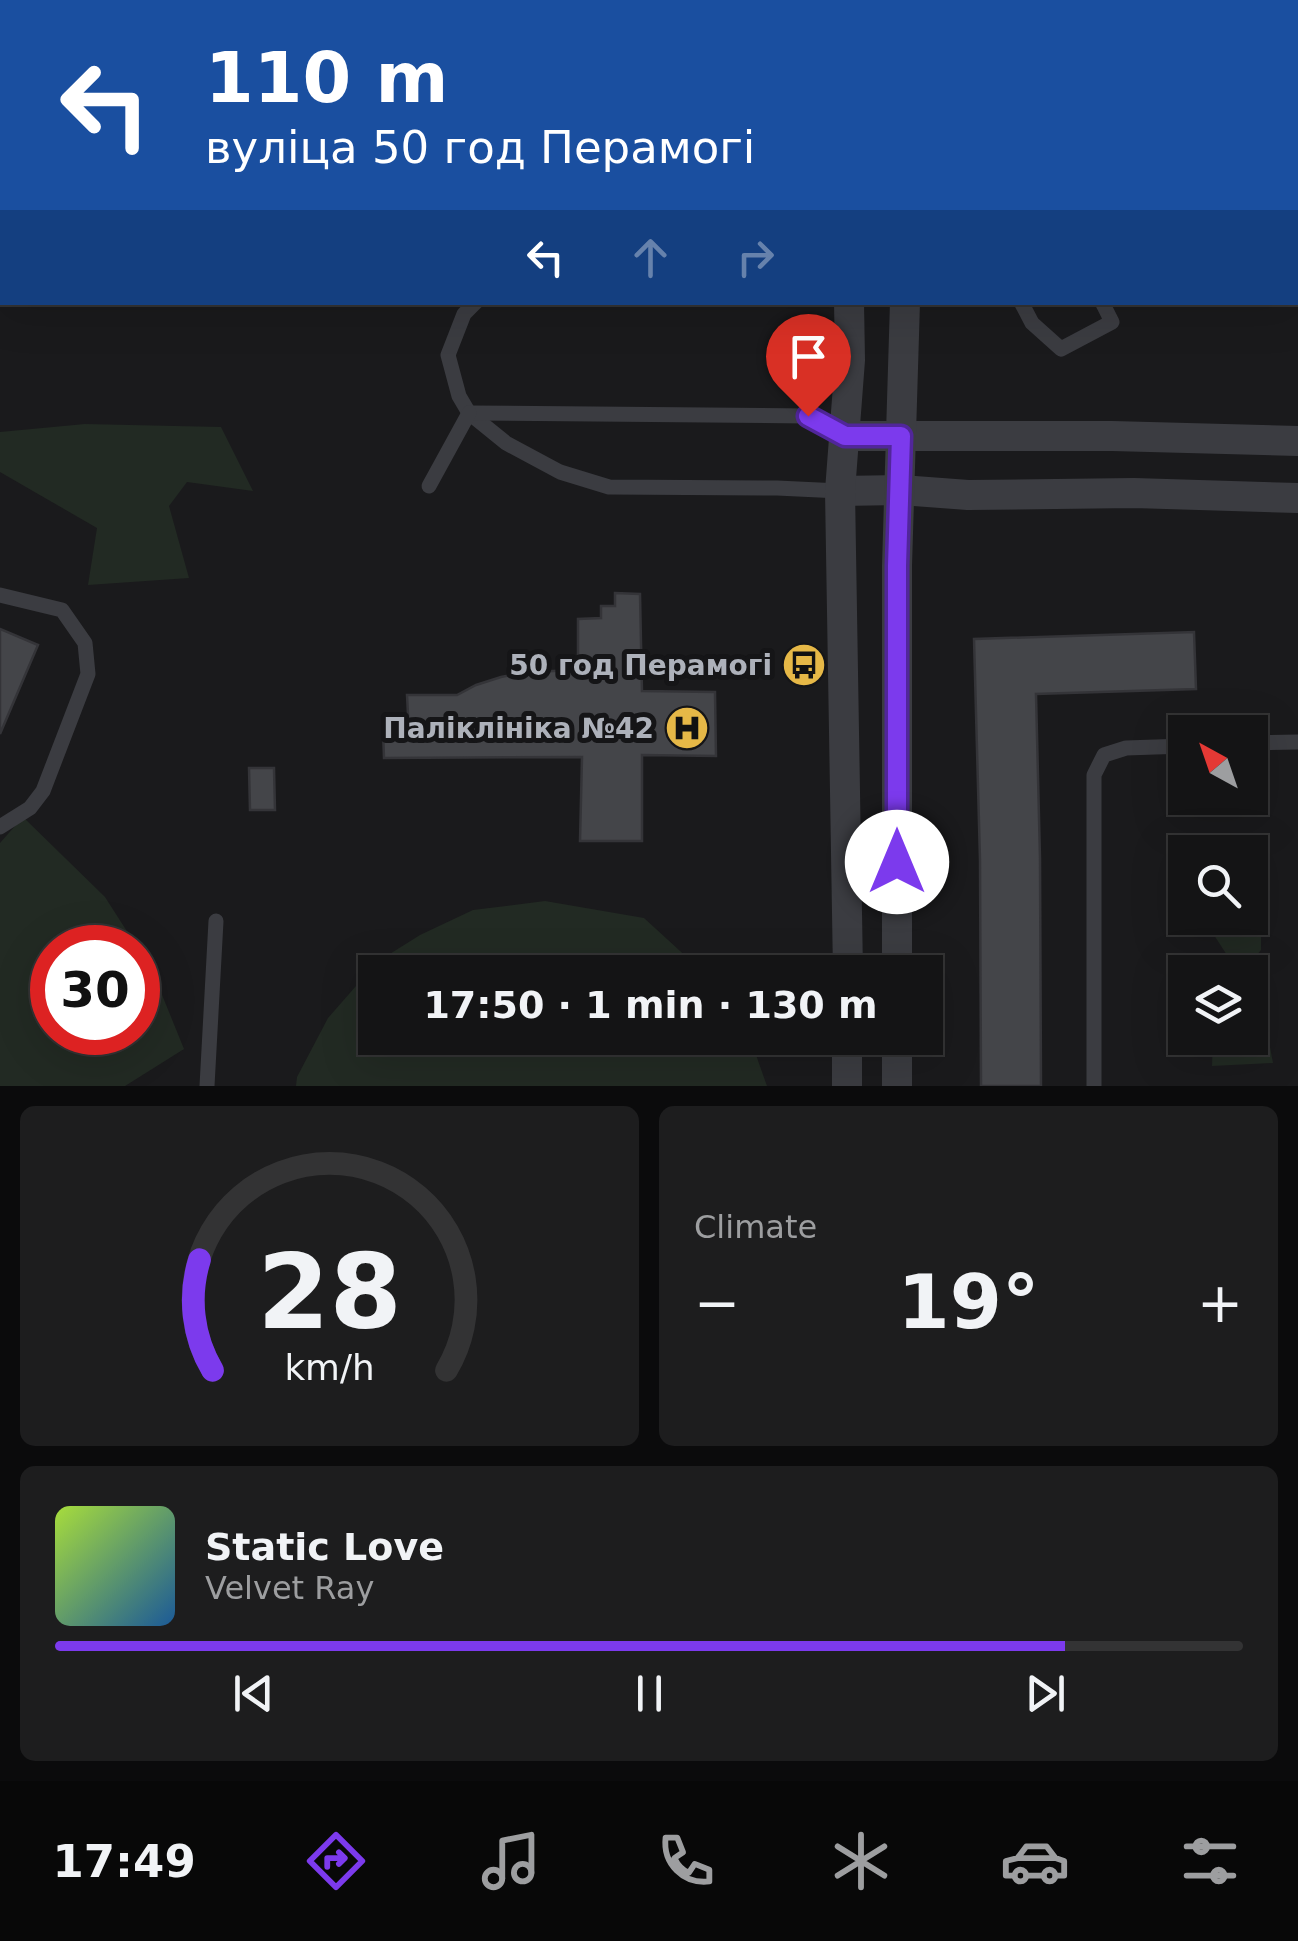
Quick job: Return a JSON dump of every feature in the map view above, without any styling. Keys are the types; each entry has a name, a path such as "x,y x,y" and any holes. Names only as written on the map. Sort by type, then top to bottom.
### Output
{"street":[{"path":"848,955 840,491 850,360 849,305"},
{"path":"897,955 897,566 905,305"},
{"path":"845,436 1298,441"},
{"path":"840,491 1298,498"},
{"path":"847,1055 847,1086"},
{"path":"897,1055 897,1086"}],"lane":[{"path":"473,305 464,314 448,355 459,396 469,413 506,443 549,466 609,487 840,491"},
{"path":"1023,305 1032,323 1061,349 1112,322 1104,305"},
{"path":"469,413 808,416 845,436"},
{"path":"429,486 469,413"},
{"path":"0,595 62,610 85,643 88,674 43,791 30,808 0,827"},
{"path":"1268,743 1298,742"},
{"path":"1094,1086 1094,775 1104,754 1126,748 1168,747"},
{"path":"207,1086 216,920"}],"shaded area":[{"path":"85,424 221,427 253,491 187,482 169,506 189,578 88,585 97,528 0,472 0,432"},
{"path":"23,817 105,897 123,925 30,925 30,1055 160,1055 160,990 184,1049 125,1086 0,1086 0,843"},
{"path":"545,901 644,918 684,955 388,955 473,910"},
{"path":"1214,935 1261,935 1261,950 1257,955 1227,955"},
{"path":"358,984 358,1055 756,1055 767,1086 296,1086 328,1018"},
{"path":"1268,1036 1273,1063 1212,1066 1212,1055 1268,1055"}],"building":[{"path":"615,593 640,594 642,691 715,692 716,756 642,755 642,841 580,841 582,757 384,758 383,731 395,731 395,716 408,715 407,695 457,695 501,677 578,670 578,619 601,618 601,606 615,606"},
{"path":"0,629 38,645 0,734"},
{"path":"1194,632 1196,689 1036,694 1041,1086 981,1086 974,639"},
{"path":"249,768 274,768 275,810 250,810"}],"place":[{"name":"50 год Перамогі","path":"804,665"},
{"name":"Паліклініка №42","path":"687,728"}],"route":[{"path":"808,416 845,436 901,436 897,862"}]}
